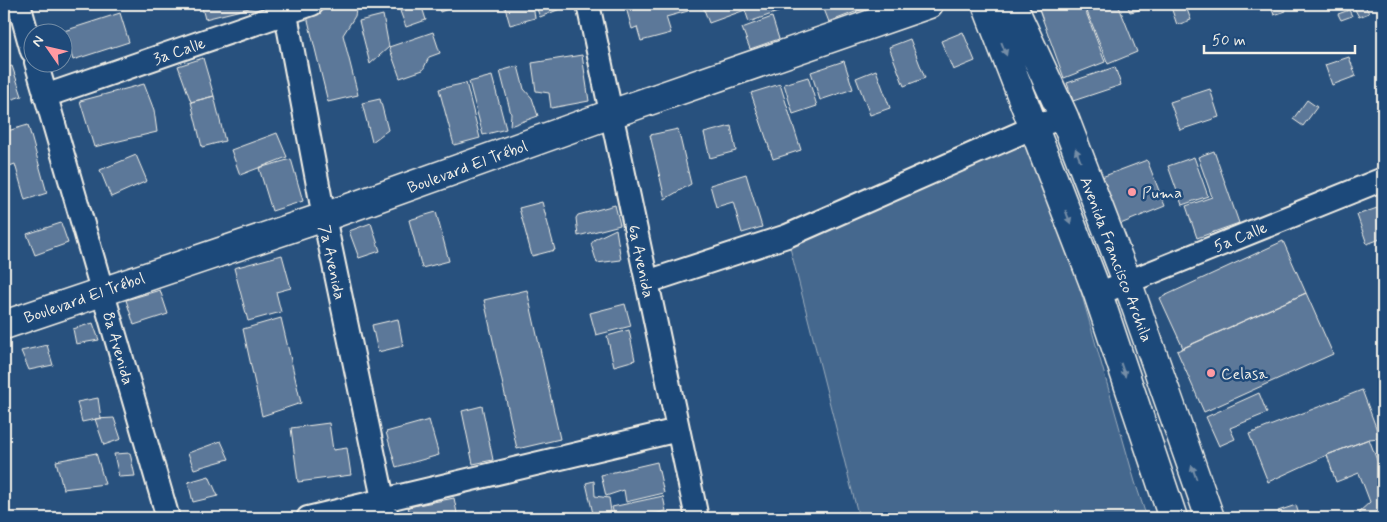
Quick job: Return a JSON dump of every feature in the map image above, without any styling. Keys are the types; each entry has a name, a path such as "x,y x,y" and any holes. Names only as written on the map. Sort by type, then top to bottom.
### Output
{"main road":[{"name":"Boulevard El Trébol","path":"4,324 324,217 611,114 929,4"},
{"name":"Avenida Francisco Archila","path":"986,4 1098,294 1173,518"},
{"name":"Avenida Francisco Archila","path":"1012,4 1064,117 1127,281 1210,518"}],"street":[{"path":"19,4 24,22"},
{"name":"3a Calle","path":"45,96 285,8 312,4"},
{"name":"6a Avenida","path":"588,4 697,518"},
{"name":"7a Avenida","path":"285,8 324,217 385,509"},
{"name":"8a Avenida","path":"39,72 168,518"},
{"path":"647,282 788,236 1034,128 1064,117"},
{"name":"5a Calle","path":"1098,294 1383,179"},
{"path":"308,518 385,509 678,430"}],"shaded area":[{"path":"1034,127 1135,482 1147,518 859,518 787,236"}],"building":[{"path":"201,4 265,4 205,19"},
{"path":"341,4 357,4 355,16 343,35 358,95 328,102 306,12"},
{"path":"380,4 402,4 381,8"},
{"path":"421,4 426,20 406,27 400,11"},
{"path":"438,4 461,4 440,12"},
{"path":"504,4 533,4 535,18 510,25"},
{"path":"535,4 563,4 565,7 540,17"},
{"path":"625,4 687,4 688,11 666,17 671,33 641,41 637,27 632,29"},
{"path":"702,4 801,4 749,22 745,10 709,23"},
{"path":"822,4 876,4 829,22"},
{"path":"1037,4 1083,4 1105,62 1064,78"},
{"path":"1084,4 1118,4 1137,52 1108,64"},
{"path":"1127,4 1137,4 1139,10 1130,12"},
{"path":"1149,4 1165,4 1150,8"},
{"path":"1170,4 1185,4 1191,20 1177,25"},
{"path":"1270,4 1284,4 1286,11 1274,15"},
{"path":"1352,4 1364,4 1369,13 1359,17"},
{"path":"1349,10 1352,16 1341,20 1338,14"},
{"path":"120,13 129,42 73,60 72,28"},
{"path":"383,15 389,47 370,64 359,21"},
{"path":"772,17 779,39 750,49 742,28"},
{"path":"433,32 440,53 429,57 423,70 400,78 389,47"},
{"path":"963,32 975,61 953,70 941,41"},
{"path":"910,39 925,78 904,86 889,47"},
{"path":"582,55 589,101 551,108 549,93 536,91 532,63"},
{"path":"1349,57 1356,76 1332,85 1325,65"},
{"path":"203,58 214,96 191,102 178,66"},
{"path":"844,61 853,89 820,100 811,72"},
{"path":"12,66 22,96 4,102 4,68"},
{"path":"518,66 524,89 532,98 538,116 510,126 511,114 500,71"},
{"path":"1115,67 1121,85 1073,101 1067,83"},
{"path":"876,70 890,108 870,115 856,78"},
{"path":"492,76 506,129 483,135 469,82"},
{"path":"808,77 817,106 793,114 784,84"},
{"path":"466,83 480,138 454,145 439,89"},
{"path":"144,84 154,110 157,132 94,147 80,101"},
{"path":"780,84 801,150 773,159 751,93"},
{"path":"1210,89 1219,117 1180,130 1170,102"},
{"path":"214,96 225,141 202,147 191,102"},
{"path":"380,99 388,130 372,142 362,103"},
{"path":"1307,100 1317,107 1303,126 1293,119"},
{"path":"28,125 47,193 25,200 15,164 4,168 4,132"},
{"path":"731,126 736,151 710,158 704,133"},
{"path":"678,129 691,184 665,199 650,135"},
{"path":"277,133 287,157 240,175 231,150"},
{"path":"1214,151 1239,223 1197,238 1186,206 1212,197 1198,157"},
{"path":"136,155 147,181 111,197 100,170"},
{"path":"1194,157 1208,196 1182,205 1168,166"},
{"path":"291,159 303,201 272,211 259,168"},
{"name":"Puma","path":"1147,160 1165,206 1118,225 1099,178"},
{"path":"746,174 762,227 742,233 733,202 716,207 710,185"},
{"path":"542,202 555,250 532,256 519,208"},
{"path":"615,205 620,225 578,236 576,218 578,215"},
{"path":"1383,206 1383,238 1367,244 1357,215"},
{"path":"436,212 449,261 422,268 409,220"},
{"path":"61,223 68,243 35,255 27,234"},
{"path":"371,223 380,251 359,258 349,231"},
{"path":"616,229 621,260 597,263 591,244 595,239"},
{"path":"1283,241 1306,293 1183,348 1160,298"},
{"path":"282,255 291,288 276,292 281,312 248,321 234,268"},
{"path":"160,290 168,314 134,325 126,300"},
{"path":"527,290 560,439 517,449 484,300"},
{"path":"1306,293 1333,354 1204,412 1177,351"},
{"path":"625,304 631,326 596,335 590,313"},
{"path":"281,318 301,403 262,416 243,329"},
{"path":"398,319 403,346 378,352 372,325"},
{"path":"93,323 99,340 76,344 73,329"},
{"path":"629,330 635,360 614,366 607,336"},
{"path":"47,345 53,365 29,370 21,351"},
{"path":"1362,390 1380,438 1369,439 1327,455 1268,482 1249,434"},
{"path":"1259,393 1267,413 1230,428 1235,439 1219,446 1206,417"},
{"path":"98,398 101,418 82,422 77,402"},
{"path":"482,406 493,460 473,464 462,411"},
{"path":"114,418 121,439 104,445 95,419"},
{"path":"429,420 439,455 396,467 386,432"},
{"path":"329,423 333,450 347,448 351,475 298,482 291,428"},
{"path":"1369,439 1383,476 1383,518 1362,518 1359,512 1370,502 1359,473 1336,482 1327,455"},
{"path":"221,441 229,459 194,469 188,453"},
{"path":"96,453 105,484 63,489 56,461"},
{"path":"130,453 135,476 119,477 114,454"},
{"path":"657,462 664,493 626,502 624,490 606,496 601,475"},
{"path":"209,476 218,496 193,502 188,482"},
{"path":"594,481 595,496 609,498 612,518 594,518 586,483"},
{"path":"663,496 666,511 639,518 615,518 612,507"},
{"path":"454,498 458,518 411,518 408,507"},
{"path":"1296,505 1300,518 1281,518 1278,511"},
{"path":"841,514 842,518 817,518"}],"place":[{"name":"Puma","path":"1132,192"},
{"name":"Celasa","path":"1211,373"}]}
